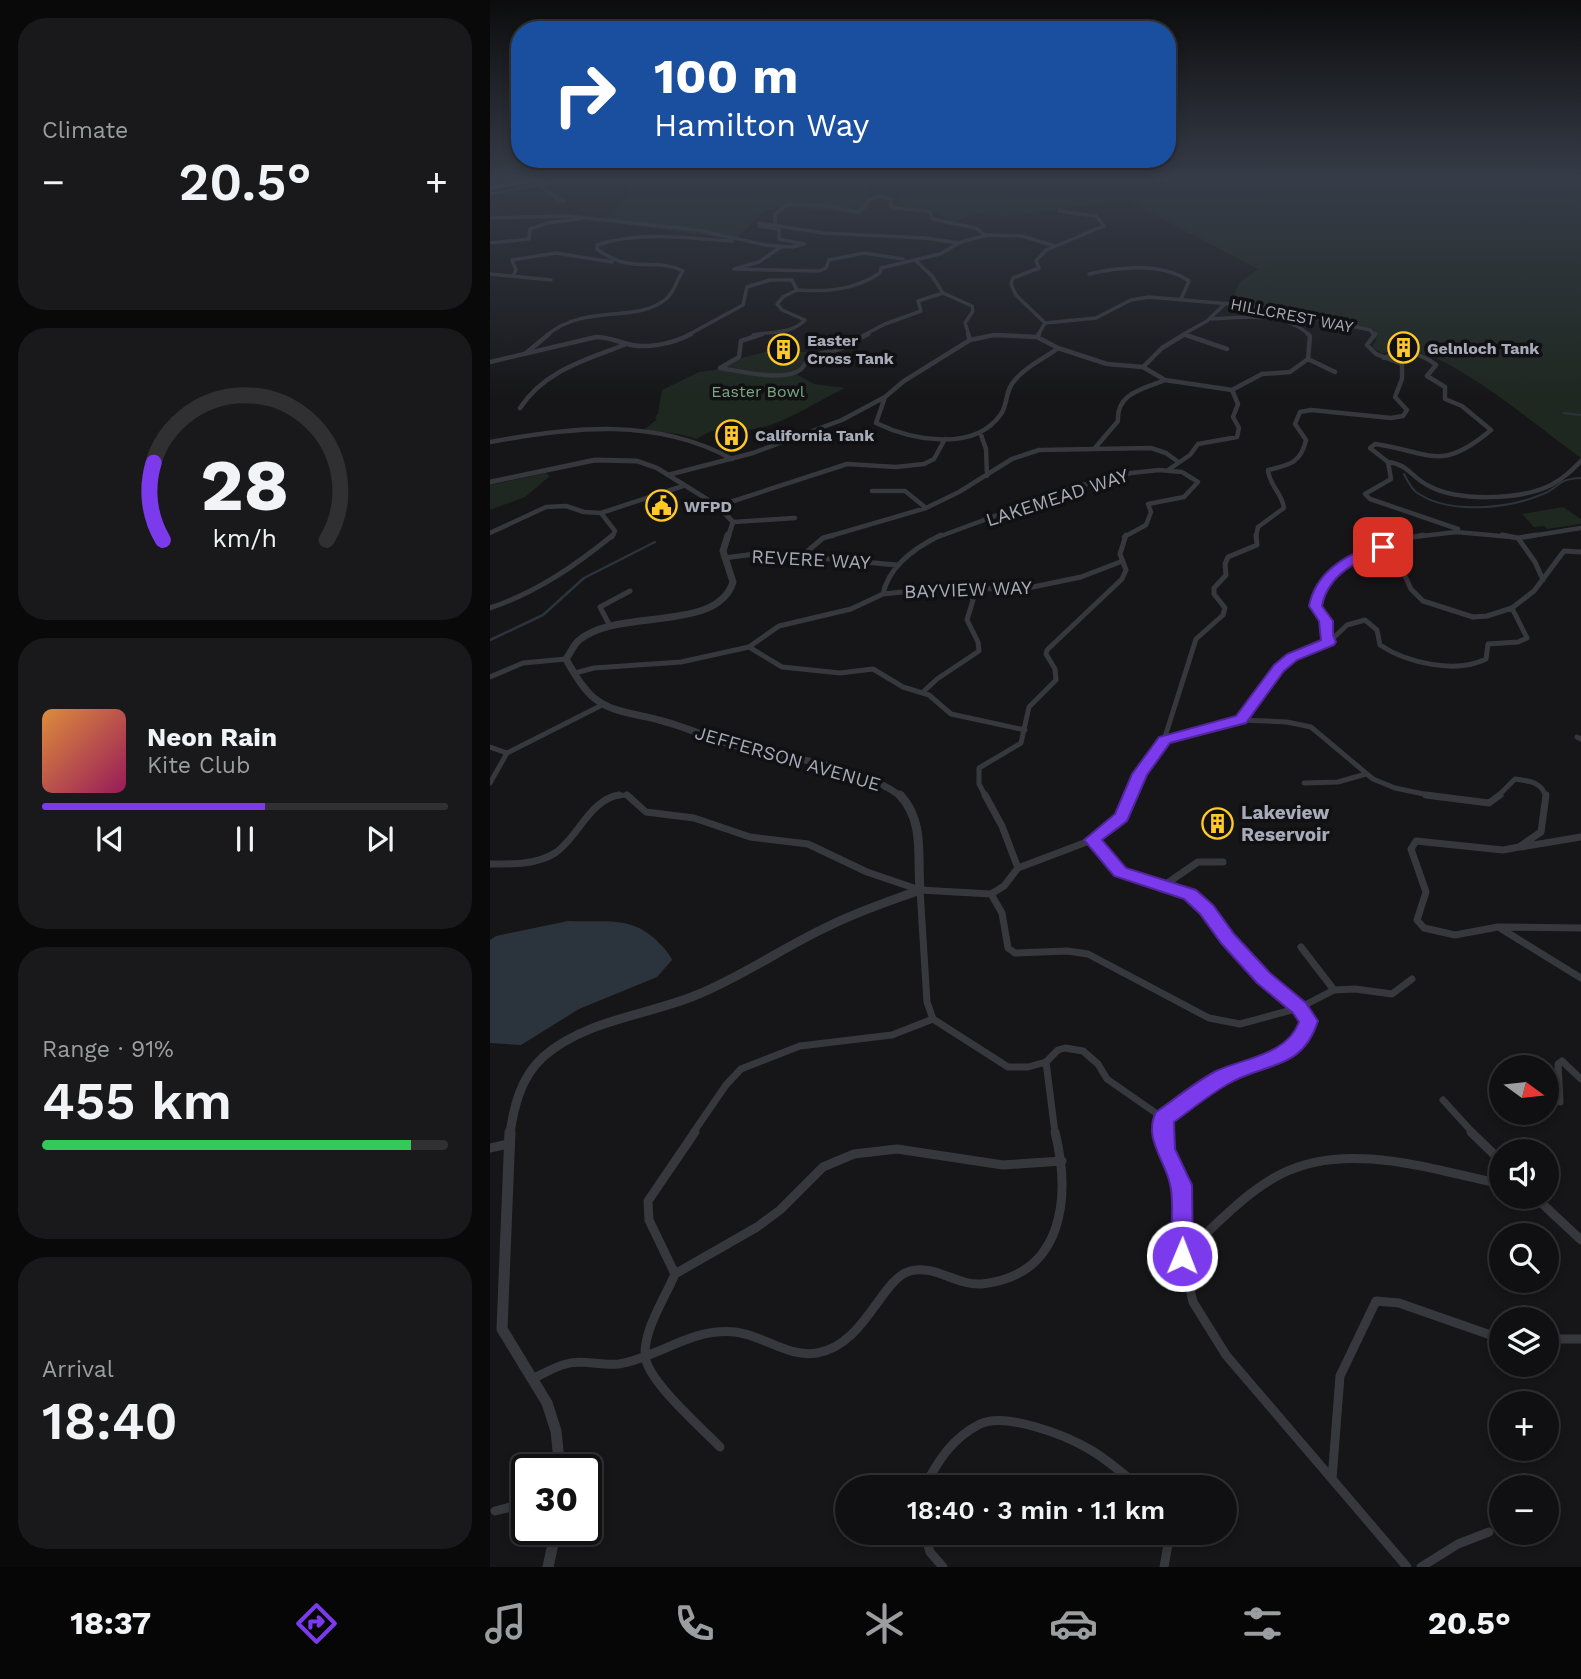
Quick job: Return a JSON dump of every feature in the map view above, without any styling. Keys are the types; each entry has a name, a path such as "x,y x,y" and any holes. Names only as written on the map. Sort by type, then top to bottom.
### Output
{"street":[{"path":"601,252 614,262"},
{"path":"774,252 759,262 734,269 820,271 826,268 829,260 864,253 915,260 932,276 943,293 972,306 973,311 965,323 970,340"},
{"path":"943,252 881,268 880,273 872,279 840,292 797,290 783,297 777,304 782,310 803,318 805,320 802,325 788,331 748,336 741,341 741,357 719,367 781,376 796,372 802,369 810,356 840,349 885,324 916,315 921,311 918,301 943,293"},
{"path":"1037,337 1045,323 1016,295 1011,284 1013,278 1020,273 1039,268 1036,261 1044,252"},
{"path":"513,274 516,270 512,260 556,253 639,267 673,266 683,271 676,279 674,288 657,304 629,313 607,312 574,319 555,327 545,340 524,355"},
{"path":"1089,274 1130,268 1180,275 1189,281 1181,299"},
{"path":"490,274 513,274 551,281"},
{"path":"490,362 601,337 610,337 626,344 666,345 677,342 743,304 747,287 758,283 792,280 797,290"},
{"name":"HILLCREST WAY","path":"1045,323 1096,318 1138,297 1274,308 1370,330 1376,334 1367,345 1370,351 1402,364 1402,379 1395,397 1407,410 1406,413 1391,418 1311,410 1300,412 1295,424 1306,440 1302,458 1296,463 1268,470 1267,475 1273,488 1282,497 1284,508 1255,531 1257,545 1228,557 1226,575 1214,588 1214,594 1225,608 1223,615 1196,639 1164,740"},
{"path":"1143,367 1159,348 1212,319 1226,303"},
{"path":"668,475 732,459 842,420 885,397 904,381 970,340 994,335 1037,337 1058,348 1108,363 1143,367 1165,380 1232,390 1262,374 1290,372 1308,359 1310,336 1304,330 1262,316 1212,319"},
{"path":"1186,335 1227,349"},
{"path":"520,408 528,394 551,377 626,344"},
{"path":"885,397 876,423 911,438 945,439 980,432 1002,414 1005,396 1016,376 1043,362 1058,348"},
{"path":"1384,358 1393,353 1403,353 1433,361 1436,365 1427,376 1445,387 1445,399 1462,406 1492,430 1462,453 1441,460 1382,445 1375,444 1370,448 1388,462 1404,465 1429,487 1452,494 1490,497 1548,487 1581,461"},
{"path":"1308,359 1335,372"},
{"path":"1095,448 1118,421 1117,409 1124,399 1165,380"},
{"path":"1168,470 1177,461 1190,455 1198,444 1237,437 1239,428 1233,417 1238,404 1232,390"},
{"path":"490,442 562,432 658,432 704,444 732,459"},
{"path":"980,432 986,449 987,476"},
{"path":"718,506 846,464 911,467 924,464 934,459 945,439"},
{"path":"803,555 823,538 926,508 987,476 1012,459 1040,450 1150,448 1177,461"},
{"path":"490,482 609,459 647,463 718,506 733,522"},
{"path":"1388,462 1391,479 1366,494 1370,499 1446,526 1518,538 1581,528"},
{"name":"LAKEMEAD WAY","path":"883,594 884,584 897,565 926,543 1051,495 1128,472 1168,470 1194,478 1198,482 1184,497 1148,505 1149,520 1146,525 1125,536 1121,544 1120,562 1126,570 1122,579 1047,650 1046,654 1055,669 1056,680 1029,707 1021,743 982,764 977,775 1015,854 1018,868"},
{"path":"490,533 546,507 566,506 584,512 601,513 683,486"},
{"path":"872,491 905,491 926,508"},
{"path":"490,608 517,599 558,578 582,557 613,536 615,531 601,513"},
{"path":"733,522 795,518"},
{"path":"490,677 523,663 566,659 569,649 579,640 610,626 675,616 716,604 732,588 734,578 724,558 724,543 733,522"},
{"path":"1329,642 1326,621 1315,606 1318,591 1343,565 1357,555 1441,533 1498,535"},
{"path":"1518,538 1535,562 1543,580"},
{"path":"1373,551 1404,574 1410,589 1423,601 1473,617 1487,616 1512,608 1518,600 1528,598 1564,551 1581,552"},
{"name":"REVERE WAY","path":"724,558 755,553 897,565"},
{"name":"BAYVIEW WAY","path":"575,673 603,667 681,662 749,647 779,626 851,609 883,594 1028,588 1054,584 1120,562"},
{"path":"923,692 942,673 972,658 979,651 978,642 967,620 973,600 968,590"},
{"path":"610,626 600,607 630,591"},
{"path":"1241,720 1279,668 1292,657 1329,642 1346,625 1365,620 1379,631 1380,646 1390,654 1408,659 1476,664 1486,659 1488,644 1518,642 1527,638 1512,608"},
{"path":"749,647 782,667 841,673 871,668 903,687 923,692 951,715 1025,730"},
{"name":"JEFFERSON AVENUE","path":"566,659 594,698 604,704 738,747 870,777 895,790 912,809 918,829 920,890"},
{"path":"490,783 507,753 604,704"},
{"path":"490,864 528,863 556,853 605,801 613,796 626,795 634,798 646,812 694,818 751,837 808,844 867,872 920,890 992,894 1004,886 1018,868 1092,840 1122,817 1139,774 1164,740 1241,720 1308,725 1326,737 1366,774 1380,783 1401,790 1489,803 1502,794 1515,779 1528,779 1542,786 1548,799 1541,832 1519,847"},
{"path":"490,747 507,753"},
{"path":"1304,783 1338,782 1366,774"},
{"path":"1581,837 1503,850 1416,841 1411,849 1426,892 1417,920 1424,928 1455,934 1498,927 1581,928"},
{"path":"1092,840 1120,872 1190,894 1264,978 1299,1008 1309,1021 1303,1038 1279,1056 1223,1077 1163,1118"},
{"path":"1163,886 1198,862 1223,862"},
{"path":"920,890 927,1002 933,1019 1008,1067 1028,1067 1046,1062 1058,1050 1065,1048 1083,1051 1098,1064 1107,1079 1163,1118"},
{"path":"558,1454 556,1431 550,1412 502,1329 508,1144 514,1107 528,1073 543,1057 570,1038 619,1019 695,996 832,924 920,890"},
{"path":"992,894 1002,913 1008,947 1015,953 1067,951 1088,954 1209,1018 1240,1024 1299,1008 1334,990 1355,989 1392,994 1412,979"},
{"path":"1498,927 1581,978"},
{"path":"1301,947 1334,990"},
{"path":"675,1274 649,1220 648,1201 726,1085 741,1069 800,1045 892,1035 933,1019"},
{"path":"1560,1102 1558,1064 1562,1061 1581,1079"},
{"path":"532,1379 567,1363 617,1364 645,1357 694,1336 720,1332 737,1332 799,1353 818,1353 849,1339 896,1281 908,1271 926,1270 960,1281 981,1284 1017,1274 1039,1257 1057,1230 1062,1195 1062,1161 1051,1117 1046,1062"},
{"path":"1443,1100 1489,1149"},
{"path":"1163,1118 1165,1149 1181,1185 1182,1256 1193,1302 1226,1355 1407,1567"},
{"path":"490,1148 508,1144"},
{"path":"720,1447 652,1375 645,1357 648,1336 675,1274 692,1267 773,1216 822,1168 857,1153 875,1149 908,1148 1002,1165 1062,1161"},
{"path":"1182,1256 1246,1198 1281,1174 1318,1160 1364,1157 1489,1181"},
{"path":"1548,1209 1581,1240"},
{"path":"1332,1479 1340,1376 1376,1301 1399,1303 1489,1334"},
{"path":"1559,1339 1581,1339"},
{"path":"930,1475 939,1458 955,1442 982,1423 1012,1422 1038,1428 1089,1449 1124,1475"},
{"path":"495,1511 511,1507"},
{"path":"1421,1567 1458,1544 1489,1532"},
{"path":"548,1567 553,1545"},
{"path":"928,1545 930,1552 943,1567"},
{"path":"1164,1567 1168,1545"}],"green space":[{"path":"1226,252 1581,252 1581,458 1479,383 1437,359 1415,352 1382,353 1372,347 1377,339 1373,338 1375,334 1370,330 1274,308 1230,302 1240,282 1258,269"},
{"name":"Easter Bowl","path":"769,351 807,352 802,367 794,373 814,384 845,388 793,416 760,428 716,430 697,439 644,430 657,419 655,418 662,390 699,372 715,370 745,357"},
{"path":"546,473 550,476 525,497 490,510 490,485"},
{"path":"1563,507 1581,519 1581,524 1547,529 1544,526 1534,527 1522,514"}],"shaded area":[{"path":"568,921 614,922 634,926 654,938 672,960 657,977 579,1009 521,1045 490,1043 490,940 496,936"}],"waterway":[{"path":"1564,413 1581,415"},
{"path":"1404,474 1414,490 1429,499 1461,507 1513,503 1549,491 1563,482 1581,478"},
{"path":"490,640 543,615 584,578 655,542"}],"place":[{"name":"Gelnloch Tank","path":"1404,348"},
{"name":"Easter Cross Tank","path":"784,349"},
{"name":"California Tank","path":"732,435"},
{"name":"WFPD","path":"661,506"},
{"name":"Lakeview Reservoir","path":"1218,823"}],"route":[{"path":"1182,1256 1181,1185 1178,1173 1165,1149 1163,1118 1223,1077 1279,1056 1303,1038 1309,1021 1299,1008 1264,978 1190,894 1120,872 1092,840 1122,817 1139,774 1164,740 1241,720 1279,668 1292,657 1329,642 1326,621 1315,606 1318,591 1343,565 1357,555 1383,547"}]}
